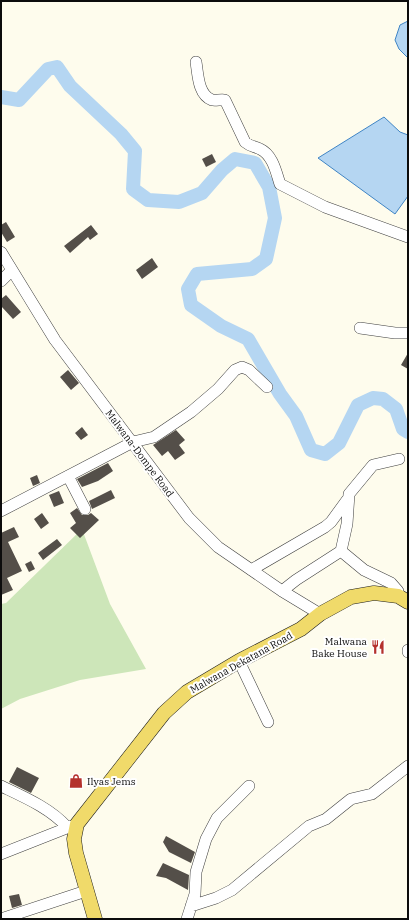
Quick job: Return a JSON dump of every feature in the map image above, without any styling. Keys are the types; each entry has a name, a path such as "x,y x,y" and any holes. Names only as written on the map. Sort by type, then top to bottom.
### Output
{"main road":[{"name":"Malwana Dekatana Road","path":"72,826 164,712 187,692 300,629 320,614 351,597 374,593 403,599"},
{"path":"72,826 76,852 95,919"}],"street":[{"path":"196,62 200,85 204,94 213,100 225,100 246,142 250,146 260,149 269,157 274,165 280,184 325,207 408,237"},
{"name":"Malwana-Dompe Road","path":"1,252 55,340 189,518 218,547 282,591 320,614"},
{"path":"1,281 12,270"},
{"path":"360,328 395,333 408,333"},
{"path":"1,511 133,442 154,437 191,412 218,389 235,370 242,366 249,370 267,387"},
{"path":"282,591 296,580 341,551 347,524 349,494 374,465 399,459"},
{"path":"68,476 85,509"},
{"path":"251,570 325,528 348,499"},
{"path":"341,551 364,570 391,583 403,599"},
{"path":"239,662 268,722"},
{"path":"191,906 216,898 232,890 309,826 326,819 351,799 372,794 408,766"},
{"path":"1,786 36,803 72,826"},
{"path":"187,919 195,894 196,872 206,839 217,818 249,786"},
{"path":"1,854 72,826"},
{"path":"1,918 86,891"}],"green space":[{"path":"82,529 110,604 146,669 80,680 20,699 1,709 1,604 6,603"}],"water":[{"path":"408,21 408,58 399,49 395,40 400,25"},
{"path":"384,117 400,132 408,135 408,196 395,214 318,158"}],"building":[{"path":"212,154 216,162 206,167 202,159"},
{"path":"6,222 15,237 7,242 1,232 1,225"},
{"path":"91,225 98,234 90,240 88,237 70,253 64,246"},
{"path":"152,258 158,267 142,279 136,270"},
{"path":"6,295 21,312 13,319 1,306 1,299"},
{"path":"408,353 408,369 401,365"},
{"path":"68,370 79,383 71,390 60,377"},
{"path":"82,427 88,435 81,440 75,433"},
{"path":"176,430 185,440 179,445 185,453 175,460 168,451 162,456 153,445"},
{"path":"108,463 113,471 98,481 82,487 77,479"},
{"path":"37,475 40,483 33,486 30,478"},
{"path":"111,490 115,498 92,509 89,501"},
{"path":"59,491 64,503 54,507 49,495"},
{"path":"77,508 82,515 88,515 91,513 99,520 80,538 70,528 76,523 70,513"},
{"path":"42,513 49,523 41,529 34,519"},
{"path":"14,527 19,537 8,542 22,571 7,578 13,590 1,595 1,533"},
{"path":"57,539 62,545 43,560 38,553"},
{"path":"31,561 35,569 29,572 25,564"},
{"path":"17,767 39,778 31,793 9,782"},
{"path":"166,836 195,852 191,863 169,852 163,842"},
{"path":"163,863 189,875 188,890 166,878 156,876"},
{"path":"19,894 22,905 12,908 9,896"}],"waterway":[{"path":"1,97 19,100 48,69 57,67 70,86 121,134 135,151 133,189 148,200 179,202 202,193 222,170 235,159 255,163 269,187 275,218 266,259 252,269 197,274 188,289 191,305 221,326 248,339 280,394 296,416 311,450 325,454 339,443 358,405 373,398 383,399 396,409 403,429 408,432"}],"place":[{"name":"Malwana Bake House","path":"378,647"},
{"name":"Ilyas Jems","path":"76,781"}]}
